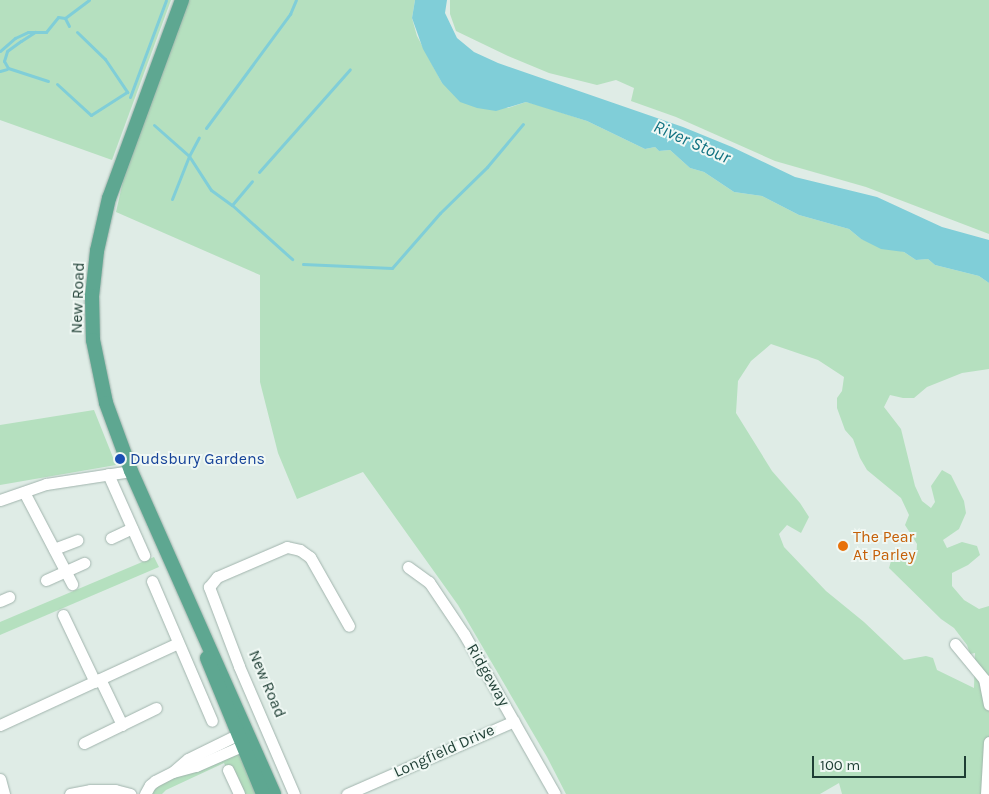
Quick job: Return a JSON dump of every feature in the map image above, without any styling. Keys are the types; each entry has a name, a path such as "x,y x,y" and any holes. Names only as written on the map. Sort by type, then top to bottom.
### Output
{"main road":[{"name":"New Road","path":"182,0 109,198 97,251 92,296 93,340 106,403 131,471 185,594 213,678 243,739 274,794"},
{"name":"New Road","path":"243,739 263,794"}],"street":[{"path":"0,500 46,484 131,471"},
{"path":"108,474 144,554"},
{"path":"24,492 72,584"},
{"path":"111,538 132,528"},
{"path":"54,549 77,540"},
{"name":"New Road","path":"294,794 239,666 209,587 217,577 287,547 300,550 310,557 349,626"},
{"path":"46,580 84,563"},
{"name":"Ridgeway","path":"408,567 429,582 464,634 555,794"},
{"path":"152,581 212,721"},
{"path":"63,615 122,725"},
{"path":"0,725 178,643"},
{"path":"955,644 984,680 989,705"},
{"path":"84,743 156,708"},
{"name":"Longfield Drive","path":"347,794 514,721"},
{"path":"145,794 150,785 173,772 196,766 243,739"},
{"path":"986,794 989,742"},
{"path":"228,770 239,794"},
{"path":"0,779 4,794"},
{"path":"70,794 98,790 130,794"}],"green space":[{"path":"0,0 171,0 112,160 0,120"},
{"path":"188,0 415,0 412,18 417,36 442,83 508,108 526,102 538,105 587,121 645,149 655,147 659,151 670,150 690,168 704,172 734,192 762,196 799,215 849,229 861,239 904,252 916,260 928,259 935,265 979,276 989,283 989,369 962,373 927,387 914,398 890,395 884,407 901,429 915,486 922,501 931,508 935,502 931,486 942,470 951,475 964,501 966,513 959,529 943,540 947,548 962,542 977,546 980,555 968,565 952,573 952,586 964,600 979,609 989,606 989,794 842,794 839,783 820,794 566,794 547,757 458,605 363,472 297,499 278,453 260,382 260,275 116,212 123,181","holes":["771,344 818,360 844,377 842,391 837,398 837,408 845,430 853,439 867,470 901,498 909,515 905,525 917,544 916,560 894,551 889,568 941,619 954,628 967,645 970,654 975,653 974,688 937,670 933,658 926,656 904,660 864,622 826,591 784,547 779,534 787,525 801,533 809,517 800,503 772,471 736,413 738,381 751,361"]},
{"path":"450,0 989,0 989,234 866,187 775,161 676,117 631,101 634,88 616,80 597,85 549,73 508,56 456,31 450,14"},
{"path":"94,410 116,465 0,485 0,425"},
{"path":"154,557 159,567 0,635 0,622"},
{"path":"237,748 256,794 239,794 224,763 166,790 162,794 145,794 146,790"}],"water":[{"name":"River Stour","path":"415,0 447,0 445,13 457,38 474,52 498,63 683,127 732,147 795,177 877,197 942,227 989,240 989,283 979,276 935,265 928,259 916,260 904,252 881,249 861,239 849,229 799,215 762,196 734,192 704,172 690,168 670,150 659,151 655,147 645,149 587,121 526,102 496,111 477,108 460,102 442,83 423,49 412,18"}],"waterway":[{"path":"69,26 65,18 89,0"},
{"path":"130,97 166,0"},
{"path":"206,128 290,14 296,0"},
{"path":"48,81 8,68 4,61 7,51 21,41 35,32 46,32 58,17 65,18"},
{"path":"0,51 15,38 28,32 34,32"},
{"path":"77,32 105,59 127,92"},
{"path":"0,71 7,69"},
{"path":"259,172 350,69"},
{"path":"57,84 91,115 127,92"},
{"path":"303,264 392,268 440,213 487,167 523,124"},
{"path":"154,125 189,156 211,190 232,205 292,259"},
{"path":"172,199 189,156 199,137"},
{"path":"232,205 252,181"}],"place":[{"name":"Dudsbury Gardens","path":"120,459"},
{"name":"The Pear At Parley","path":"843,546"}]}
